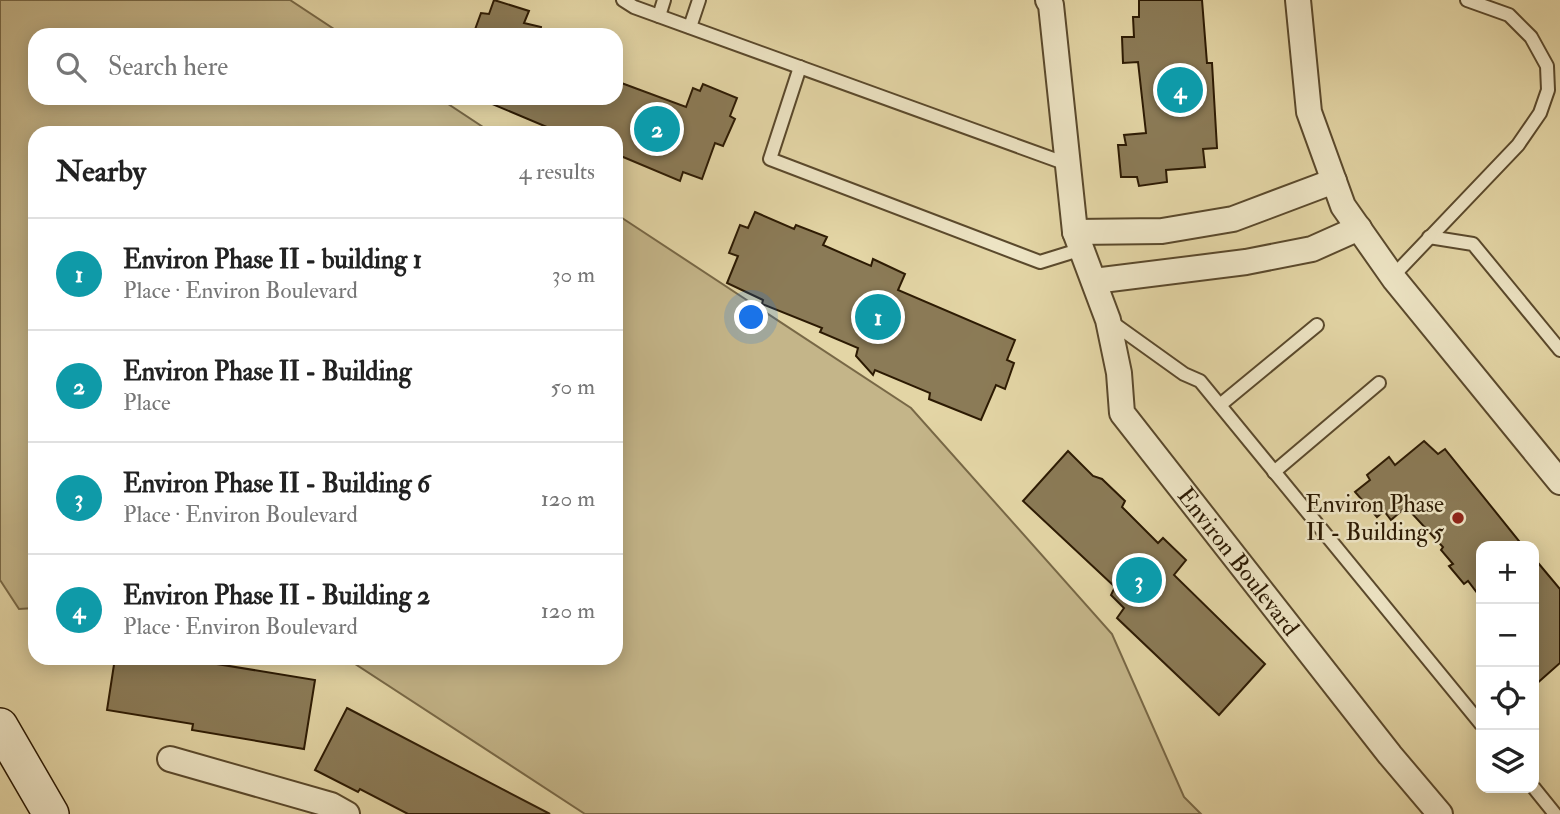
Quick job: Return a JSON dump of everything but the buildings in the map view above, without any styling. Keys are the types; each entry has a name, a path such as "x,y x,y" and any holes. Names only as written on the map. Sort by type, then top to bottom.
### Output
{"street":[{"name":"Environ Boulevard","path":"1048,0 1051,5 1067,164 1078,240 1108,320 1119,373 1122,413 1381,744 1440,814"},
{"path":"1298,0 1309,112 1343,206 1392,276 1560,482"},
{"path":"1078,240 1162,231 1233,219 1334,181"},
{"path":"1094,281 1272,257 1312,249 1359,228"},
{"path":"0,726 51,814"},
{"path":"170,760 331,805 346,814"}],"lane":[{"path":"624,0 634,7 1067,164"},
{"path":"659,16 664,0"},
{"path":"690,27 699,0"},
{"path":"1392,276 1518,145 1540,113 1548,90 1547,66 1531,37 1509,15 1467,0"},
{"path":"800,67 770,159 1040,262 1078,240"},
{"path":"1429,237 1473,244 1560,350"},
{"path":"1108,320 1184,374 1200,380 1476,718"},
{"path":"1220,405 1317,325"},
{"path":"1275,471 1379,383"},
{"path":"1538,793 1555,814"}],"shaded area":[{"path":"0,0 290,0 332,28 28,28 28,105 450,105 481,126 28,126 28,608 19,609 0,580"},
{"path":"623,219 911,408 1112,634 1184,797 1201,814 585,814 357,665 623,665"}],"place":[{"name":"Environ Phase II - Building 2","path":"1180,90"},
{"name":"Environ Phase II - Building","path":"657,129"},
{"name":"Environ Phase II - building 1","path":"878,317"},
{"name":"Environ Phase II - Building 5","path":"1458,518"},
{"name":"Environ Phase II - Building 6","path":"1139,580"}]}
